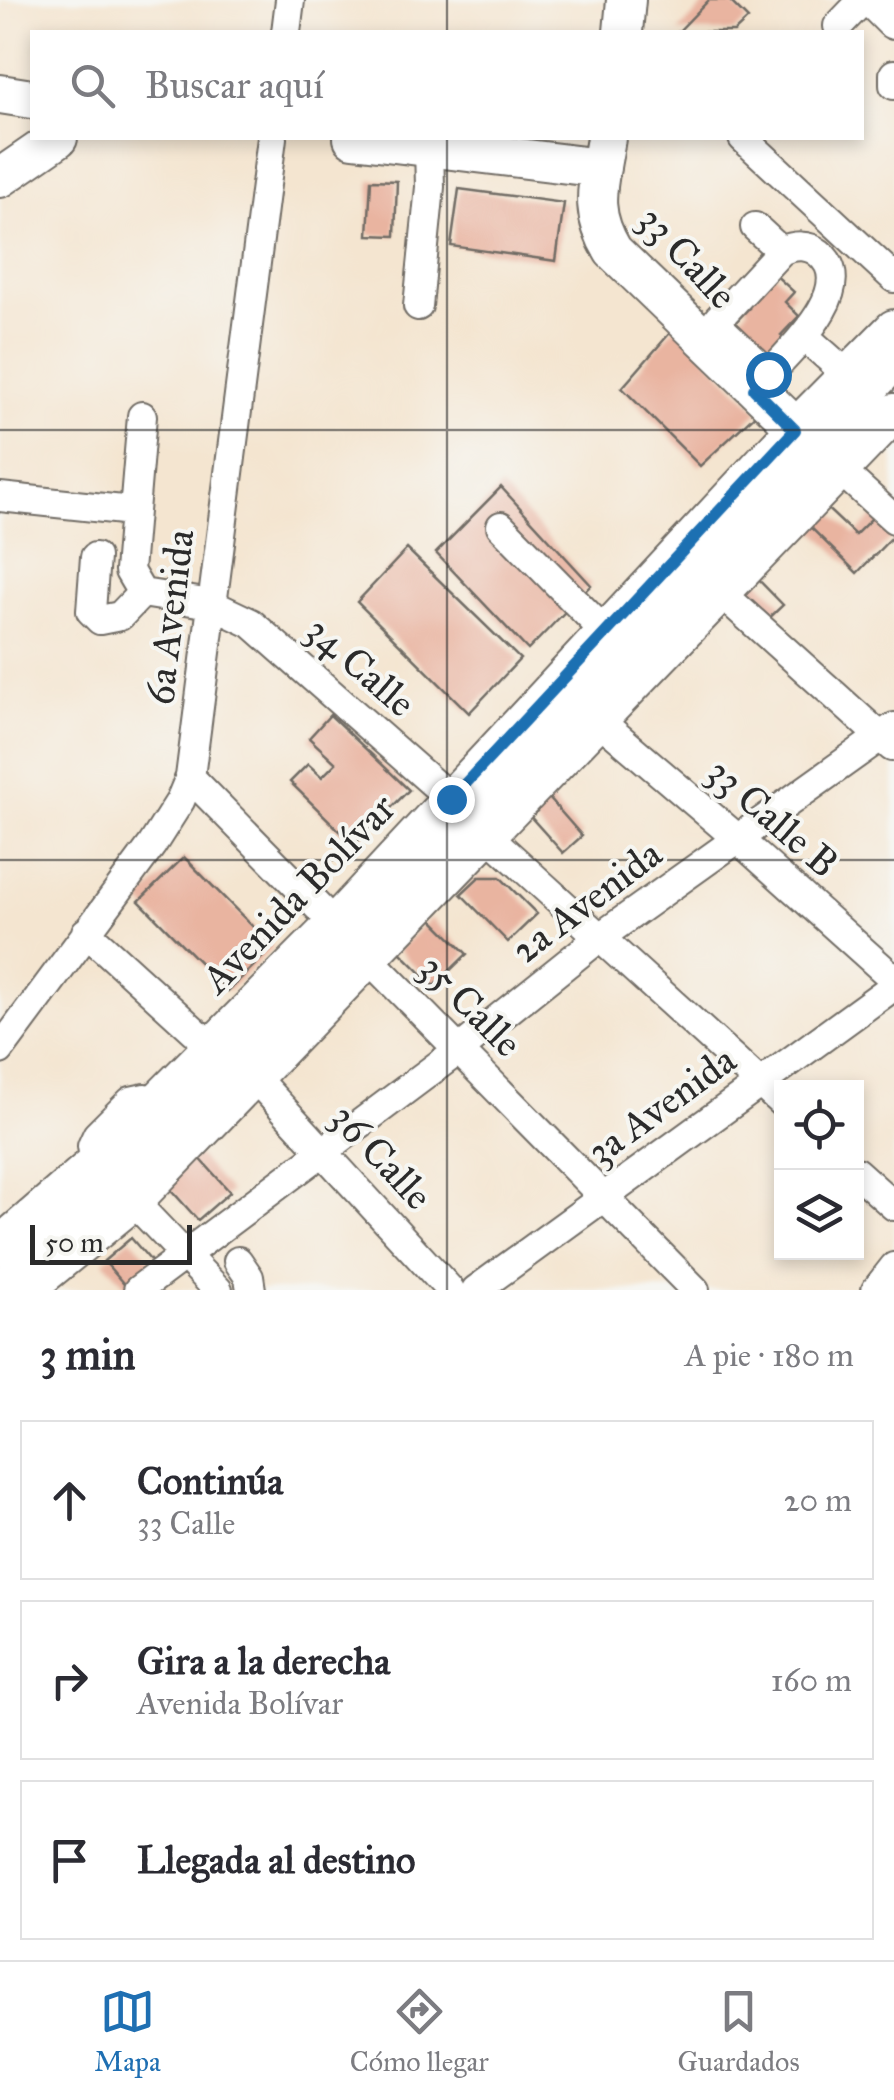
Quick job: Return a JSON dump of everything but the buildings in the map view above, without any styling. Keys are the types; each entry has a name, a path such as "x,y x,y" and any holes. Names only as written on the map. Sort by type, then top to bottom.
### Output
{"main road":[{"path":"623,30 626,0"},
{"path":"874,0 894,20"},
{"path":"0,94 30,100"},
{"path":"0,155 30,140"},
{"path":"0,178 55,140"},
{"name":"33 Calle","path":"370,140 428,147 604,153 596,205 599,227 613,250 761,382 818,450"},
{"name":"Avenida Bolívar","path":"0,1246 95,1164 211,1046 351,942 486,834 719,591 818,450 848,375 894,329"},
{"name":"Avenida Bolívar","path":"24,1290 133,1201 254,1077 451,799 605,632 818,450 894,413"}],"street":[{"path":"286,30 290,0"},
{"path":"838,26 863,0"},
{"path":"894,74 894,85"},
{"name":"6a Avenida","path":"0,1050 159,834 190,777 272,140"},
{"path":"745,140 894,278"},
{"path":"418,306 430,187 428,147"},
{"path":"755,226 782,251"},
{"path":"804,246 822,255 832,277 820,315 761,382 719,326 718,319 782,251 804,246"},
{"path":"804,336 848,375"},
{"path":"0,1282 122,1177 351,942 894,368"},
{"path":"95,557 91,611 100,620 120,616 142,593 128,571 142,416"},
{"name":"33 Calle","path":"818,450 894,519"},
{"path":"0,497 132,511"},
{"path":"501,526 605,632"},
{"path":"719,591 889,737"},
{"name":"34 Calle","path":"142,593 211,604 251,623 451,799"},
{"name":"33 Calle B","path":"596,718 738,838 894,982"},
{"name":"2a Avenida","path":"138,1290 460,1050 600,937 889,737"},
{"name":"35 Calle","path":"190,777 695,1290"},
{"path":"486,834 774,1096"},
{"path":"86,932 211,1046"},
{"name":"3a Avenida","path":"476,1290 894,982"},
{"name":"36 Calle","path":"254,1077 450,1290"},
{"path":"864,1179 894,1206"},
{"path":"133,1201 218,1290"},
{"path":"238,1261 249,1277 250,1290"},
{"path":"876,1290 894,1267"}],"route":[{"path":"451,799 795,430 754,389 768,374"}]}
